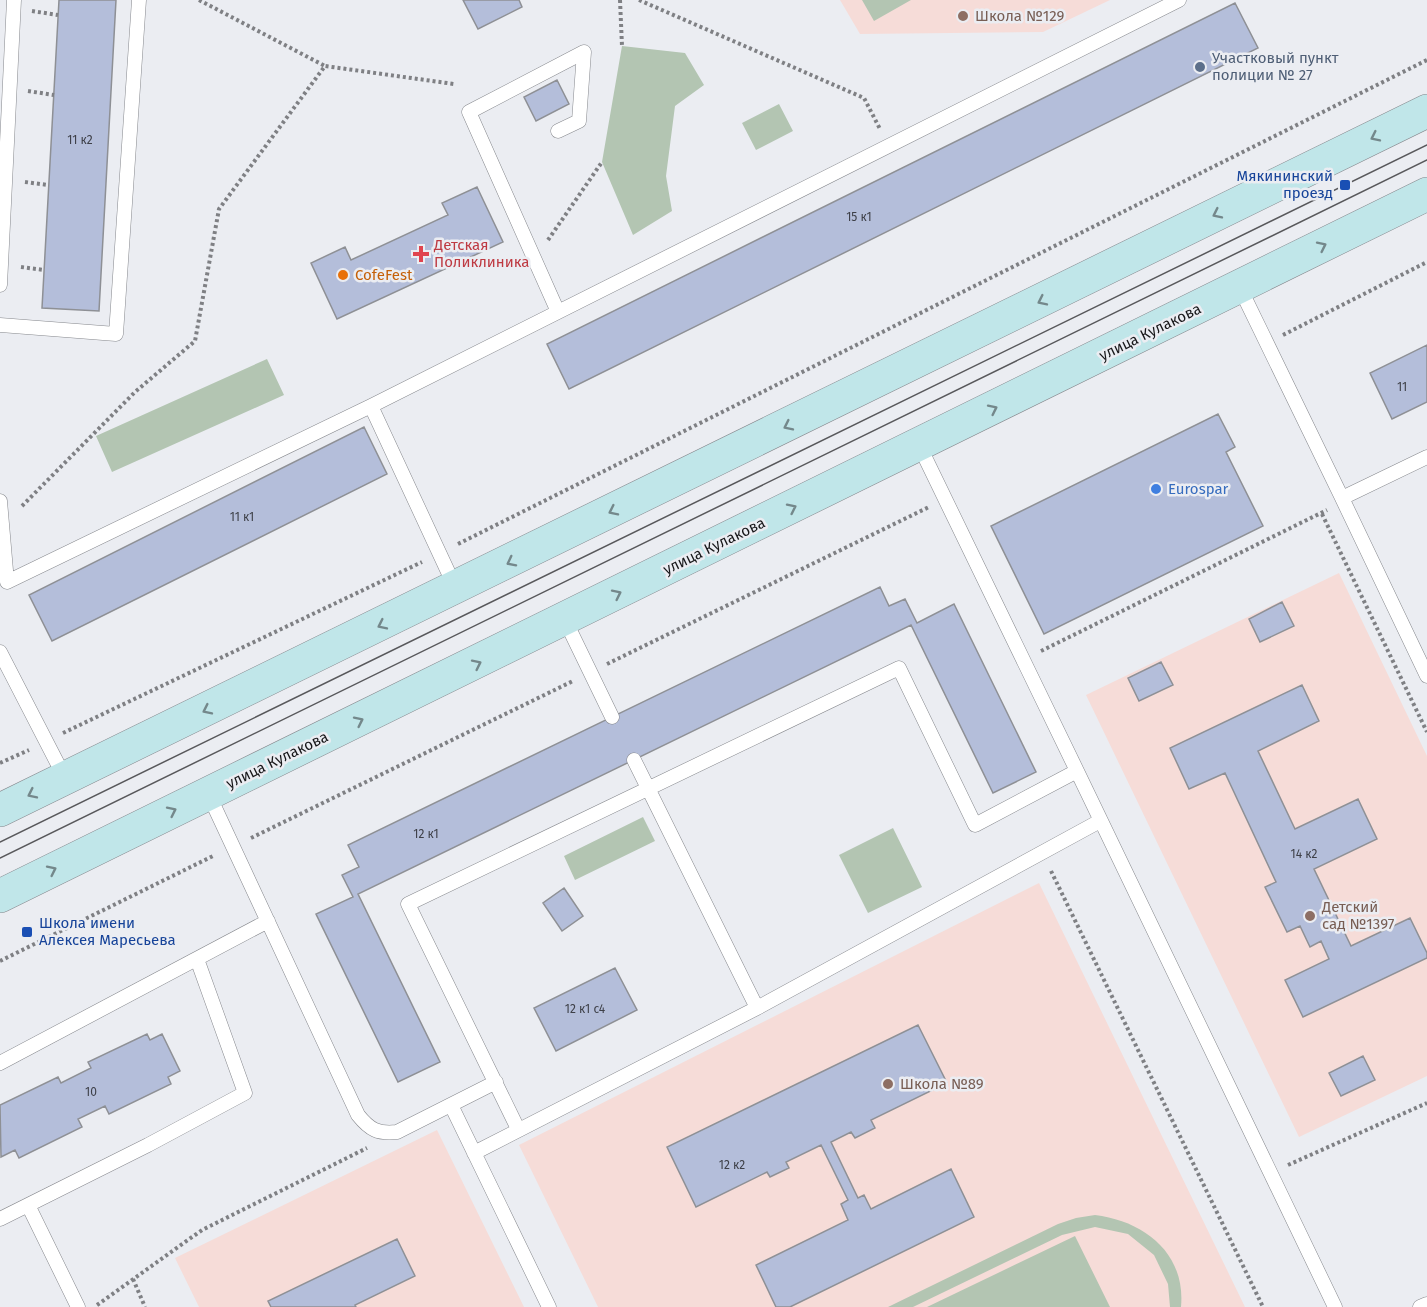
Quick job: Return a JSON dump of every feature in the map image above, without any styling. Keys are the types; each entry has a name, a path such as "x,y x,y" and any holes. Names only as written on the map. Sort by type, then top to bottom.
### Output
{"main road":[{"path":"0,810 456,589 1427,111"},
{"name":"улица Кулакова","path":"0,896 919,446 1427,194"}],"lane":[{"path":"0,285 14,0"},
{"path":"0,325 116,334 139,0"},
{"path":"0,501 2,580 371,406 1179,0"},
{"path":"558,131 579,121 584,52 469,112 558,312"},
{"path":"1240,288 1427,676"},
{"path":"371,406 456,589"},
{"path":"919,446 1335,1307"},
{"path":"1342,498 1427,457"},
{"path":"565,620 612,717"},
{"path":"0,652 65,779"},
{"path":"518,1130 408,904 898,668 975,825 1077,771"},
{"path":"634,760 757,1008"},
{"path":"208,793 358,1115 368,1128 382,1134 398,1132 496,1082"},
{"path":"474,1153 757,1008 1100,821"},
{"path":"0,1063 268,921"},
{"path":"0,1219 148,1145 245,1093 197,959"},
{"path":"451,1105 549,1307"},
{"path":"28,1205 78,1307"},
{"path":"1419,1307 1427,1304"}],"path":[{"path":"199,0 325,66 454,84"},
{"path":"620,0 622,46"},
{"path":"639,0 864,98 889,146"},
{"path":"0,764 439,554 1427,60"},
{"path":"2,525 135,393 195,341 219,209 325,66"},
{"path":"535,260 602,162"},
{"path":"1267,343 1427,262"},
{"path":"1023,659 1322,514 1342,498"},
{"path":"0,961 945,499"},
{"path":"1322,514 1427,732"},
{"path":"1042,853 1263,1307"},
{"path":"1270,1173 1427,1103"},
{"path":"93,1307 202,1230 398,1132"},
{"path":"134,1279 146,1307"}],"shaded area":[{"name":"Школа №129","path":"840,0 1110,0 1043,32 860,34"},
{"name":"Детский сад №1397","path":"1339,573 1427,756 1427,1076 1299,1137 1086,695"},
{"name":"Школа №89","path":"1039,883 1245,1307 598,1307 519,1145"},
{"path":"437,1130 524,1307 199,1307 175,1258"}],"green space":[{"path":"862,0 911,0 874,21"},
{"path":"622,46 685,53 704,85 675,106 666,176 672,211 633,235 602,162"},
{"path":"779,104 793,131 756,150 742,123"},
{"path":"267,359 284,395 112,472 96,436"},
{"path":"643,817 655,841 575,880 564,856"},
{"path":"893,828 922,887 868,913 839,855"},
{"path":"1095,1215 1130,1224 1158,1243 1169,1256 1177,1271 1181,1288 1181,1307 1170,1307 1168,1284 1154,1255 1128,1234 1095,1227 1062,1235 913,1307 888,1307 1058,1224"},
{"path":"1075,1236 1110,1307 927,1307"}],"building":[{"path":"59,0 116,0 99,311 42,308"},
{"path":"463,0 519,0 522,7 478,29"},
{"path":"1235,3 1258,48 569,389 547,344"},
{"path":"557,80 569,104 536,121 524,97"},
{"name":"Детская Поликлиника","path":"477,187 503,242 337,319 311,263 345,247 351,260 448,215 442,203"},
{"path":"1427,345 1427,402 1392,419 1370,373"},
{"name":"Eurospar","path":"1218,414 1235,447 1226,452 1263,526 1044,634 991,526"},
{"path":"364,427 387,474 52,641 29,595"},
{"path":"880,587 889,606 905,599 917,623 954,604 1036,772 993,793 911,625 358,894 440,1062 398,1082 316,914 353,897 342,875 359,867 348,845"},
{"path":"1282,602 1294,626 1260,642 1249,619"},
{"path":"1161,662 1173,685 1139,701 1128,678"},
{"path":"1302,685 1319,721 1258,751 1295,829 1358,799 1377,839 1314,869 1351,946 1410,918 1427,953 1427,958 1303,1017 1285,980 1329,959 1321,941 1310,947 1300,926 1287,932 1265,887 1276,882 1225,773 1189,789 1170,748"},
{"path":"564,888 583,916 562,931 543,903"},
{"path":"615,968 637,1010 556,1051 534,1008"},
{"path":"918,1025 947,1083 871,1120 875,1128 855,1138 851,1132 831,1142 858,1198 864,1195 871,1209 951,1169 974,1217 790,1307 776,1307 756,1265 848,1220 841,1204 848,1200 821,1145 786,1162 789,1168 770,1177 767,1172 696,1207 667,1147"},
{"path":"147,1034 150,1040 162,1034 180,1071 168,1077 171,1084 109,1114 105,1106 78,1119 82,1127 19,1158 15,1150 1,1157 0,1105 58,1077 61,1083 91,1068 88,1062"},
{"path":"1363,1056 1375,1080 1341,1096 1329,1073"},
{"path":"397,1239 415,1276 355,1305 356,1307 271,1307 268,1301"}],"tram line":[{"path":"0,842 1427,145"},
{"path":"0,858 1427,160"}],"place":[{"name":"Школа №129","path":"963,16"},
{"name":"Участковый пункт полиции № 27","path":"1200,67"},
{"name":"Мякининский проезд","path":"1345,185"},
{"name":"Детская Поликлиника","path":"421,254"},
{"name":"CofeFest","path":"343,275"},
{"name":"Eurospar","path":"1156,489"},
{"name":"Детский сад №1397","path":"1310,916"},
{"name":"Школа имени Алексея Маресьева","path":"27,932"},
{"name":"Школа №89","path":"888,1084"}]}
